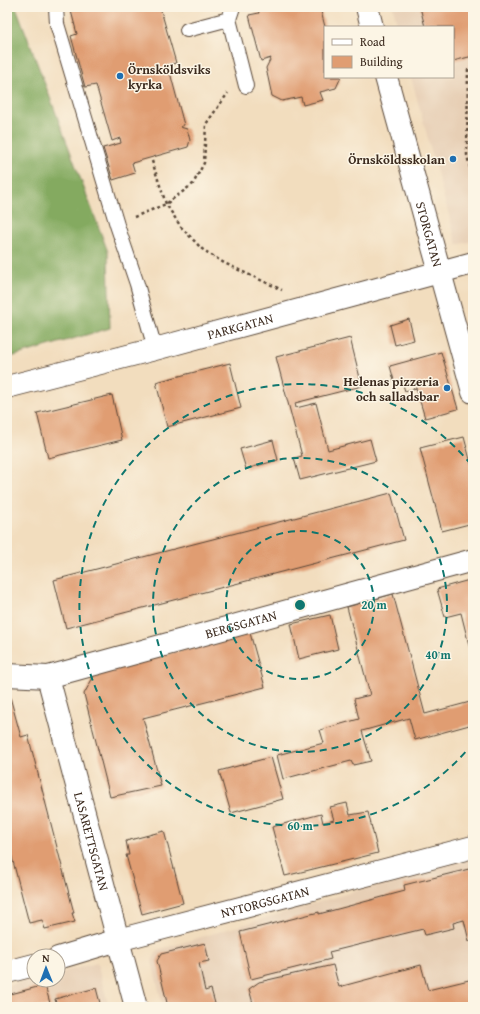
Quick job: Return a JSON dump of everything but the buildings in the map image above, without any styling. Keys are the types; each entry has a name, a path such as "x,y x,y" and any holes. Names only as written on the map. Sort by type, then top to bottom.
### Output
{"street":[{"path":"367,7 372,26"},
{"name":"STORGATAN","path":"386,78 441,271 473,392"},
{"name":"PARKGATAN","path":"7,387 155,349 473,263"},
{"name":"BERGSGATAN","path":"7,675 48,676 473,560"},
{"name":"LASARETTSGATAN","path":"48,676 136,1007"},
{"name":"NYTORGSGATAN","path":"66,956 118,940 473,847"},
{"path":"7,972 26,966"}],"lane":[{"path":"56,7 57,24 117,224 137,284 155,349"},
{"path":"187,30 231,13 246,86"}],"path":[{"path":"473,67 468,68 467,155 473,181"},
{"path":"117,224 166,204 193,184 204,163 206,124 242,72"},
{"path":"152,161 166,204 181,227 202,249 224,263 279,288 309,307"}],"shaded area":[{"name":"Örnsköldsskolan","path":"393,7 473,7 473,241 457,245 411,78 454,78 454,26 398,26"},
{"path":"473,856 473,1007 163,1007 152,961 158,950"},
{"path":"97,963 109,1007 7,1007 7,986 26,981 26,988 66,988 66,971"}],"green space":[{"path":"7,7 16,7 108,252 110,328 7,358"}],"place":[{"name":"Örnsköldsviks kyrka","path":"120,76"},
{"name":"Örnsköldsskolan","path":"453,159"},
{"name":"Helenas pizzeria och salladsbar","path":"447,388"}]}
